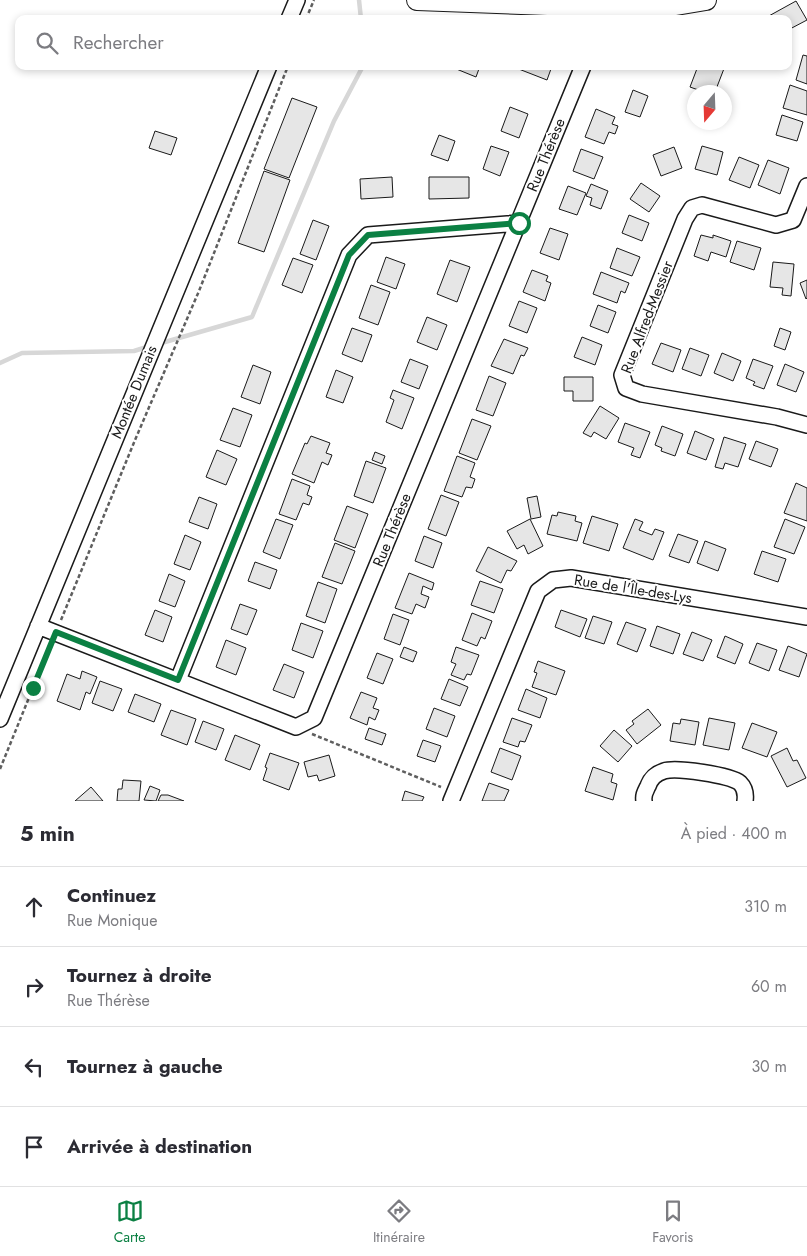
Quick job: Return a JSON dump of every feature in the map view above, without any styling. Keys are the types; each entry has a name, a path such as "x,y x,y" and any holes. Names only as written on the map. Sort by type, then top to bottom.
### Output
{"main road":[{"path":"417,0 601,9 670,6 706,0"}],"street":[{"path":"291,15 297,0"},
{"name":"Montée Dumais","path":"0,718 267,70"},
{"name":"Rue Thérèse","path":"296,727 314,718 581,70"},
{"name":"Rue Alfred-Messier","path":"807,186 793,220 776,225 702,205 692,208 685,219 622,375 626,388 642,394 778,417 807,425"},
{"path":"178,680 349,255 368,235 519,223"},
{"name":"Rue de l'Île-des-Lys","path":"453,796 538,590 553,580 571,578 806,614"},
{"path":"38,626 296,727"},
{"path":"644,801 643,797 652,777 666,770 682,770 732,778 741,784 746,794 745,801"}],"path":[{"path":"0,769 134,440 199,291 286,70"},
{"path":"296,727 453,796"}],"building":[{"path":"796,1 807,20 792,28 792,15 771,15"},
{"path":"803,55 807,56 807,84 796,80"},
{"path":"459,70 479,70 476,77"},
{"path":"521,70 551,70 547,80"},
{"path":"696,70 723,70 718,85 691,85"},
{"path":"790,85 807,91 807,115 783,108"},
{"path":"633,90 648,96 640,117 625,112"},
{"path":"292,98 317,107 289,178 264,169"},
{"path":"510,107 528,114 519,138 501,131"},
{"path":"596,109 615,117 612,124 618,126 615,134 609,132 604,144 585,137"},
{"path":"782,115 803,122 797,141 776,135"},
{"path":"155,131 177,138 171,155 149,148"},
{"path":"439,135 455,141 448,161 431,155"},
{"path":"491,146 509,152 500,176 483,169"},
{"path":"702,146 723,152 717,175 695,169"},
{"path":"674,147 682,168 661,176 653,155"},
{"path":"581,149 603,157 594,179 573,171"},
{"path":"739,157 759,165 750,188 729,180"},
{"path":"768,160 789,168 780,194 758,185"},
{"path":"264,171 290,180 264,252 238,243"},
{"path":"392,177 393,197 361,199 360,179"},
{"path":"429,177 469,177 469,198 429,199"},
{"path":"641,183 660,196 649,212 630,199"},
{"path":"591,184 608,191 601,209 590,205 592,198 586,196"},
{"path":"568,186 586,193 577,215 559,209"},
{"path":"629,215 649,223 642,241 622,233"},
{"path":"313,220 329,226 316,260 300,254"},
{"path":"550,228 568,234 559,260 540,253"},
{"path":"701,235 713,238 713,235 731,241 726,257 711,252 708,261 694,256"},
{"path":"737,241 761,248 754,270 730,262"},
{"path":"617,248 640,257 632,276 610,268"},
{"path":"386,257 405,264 396,289 377,282"},
{"path":"293,258 313,265 302,293 282,285"},
{"path":"450,260 470,267 457,302 437,294"},
{"path":"773,262 794,264 791,296 782,295 783,288 770,287"},
{"path":"532,270 548,276 546,281 551,283 545,301 523,292"},
{"path":"601,272 629,283 625,293 621,291 617,303 593,294"},
{"path":"807,280 807,298 806,299 800,283"},
{"path":"371,285 390,292 378,325 359,318"},
{"path":"519,301 537,308 527,333 509,326"},
{"path":"598,305 616,312 608,333 590,326"},
{"path":"427,317 447,325 437,350 417,342"},
{"path":"352,328 372,335 362,362 342,354"},
{"path":"780,328 791,332 785,350 774,346"},
{"path":"582,337 602,345 595,365 574,357"},
{"path":"504,339 528,348 524,356 521,355 513,374 491,366"},
{"path":"661,343 681,350 673,372 652,364"},
{"path":"690,348 709,355 701,376 682,369"},
{"path":"722,353 741,361 733,381 714,373"},
{"path":"410,359 428,366 419,389 401,382"},
{"path":"753,359 773,366 764,389 753,385 755,382 746,378"},
{"path":"785,364 804,372 796,392 777,385"},
{"path":"253,365 271,372 260,404 241,397"},
{"path":"336,370 353,377 343,403 326,397"},
{"path":"489,376 506,383 493,416 476,410"},
{"path":"564,377 593,377 593,401 573,401 573,391 564,391"},
{"path":"393,390 414,398 402,429 386,422 394,400 390,398"},
{"path":"600,406 619,418 606,439 594,432 591,437 583,433"},
{"path":"233,408 252,415 240,447 220,440"},
{"path":"472,419 491,426 477,460 459,453"},
{"path":"625,423 650,432 640,458 631,455 634,448 618,442"},
{"path":"662,426 683,434 675,456 661,451 662,448 655,445"},
{"path":"695,431 714,439 706,460 687,453"},
{"path":"311,436 330,443 326,453 332,455 328,465 322,462 314,483 292,474 305,443 307,444"},
{"path":"724,437 746,444 738,467 725,463 723,469 715,467"},
{"path":"756,441 778,449 771,467 749,459"},
{"path":"217,450 237,459 226,485 206,477"},
{"path":"375,452 385,456 382,464 372,460"},
{"path":"457,456 475,463 470,477 475,479 472,488 466,487 462,497 444,491"},
{"path":"366,461 386,468 373,503 354,496"},
{"path":"292,479 310,486 307,495 312,497 309,505 303,503 296,520 279,514"},
{"path":"796,483 807,488 807,521 784,513"},
{"path":"441,495 459,502 446,536 428,529"},
{"path":"537,496 541,517 531,519 527,498"},
{"path":"199,497 217,504 208,529 189,522"},
{"path":"347,506 368,514 355,548 334,540"},
{"path":"558,512 576,516 575,521 582,523 577,541 547,534 552,515 557,516"},
{"path":"592,516 618,524 609,551 583,543"},
{"path":"276,519 293,525 280,559 263,552"},
{"path":"530,519 543,546 528,554 524,545 517,549 507,531"},
{"path":"635,519 643,522 639,530 652,535 655,529 664,532 653,560 623,548"},
{"path":"785,519 805,527 794,554 774,547"},
{"path":"678,534 698,541 689,563 669,556"},
{"path":"185,535 201,542 190,570 174,564"},
{"path":"424,536 442,543 433,568 415,561"},
{"path":"705,541 726,549 718,571 697,563"},
{"path":"335,543 355,551 342,584 322,577"},
{"path":"488,547 517,561 511,571 507,570 501,583 476,571"},
{"path":"762,551 786,559 778,582 754,574"},
{"path":"255,562 277,570 270,589 248,581"},
{"path":"409,573 434,583 432,590 423,586 421,594 429,597 425,608 416,604 412,614 395,608"},
{"path":"169,574 185,581 175,607 159,601"},
{"path":"480,581 503,589 494,613 471,605"},
{"path":"318,582 337,589 325,623 306,616"},
{"path":"240,604 257,610 247,635 231,629"},
{"path":"155,610 172,617 163,642 145,635"},
{"path":"561,610 587,619 580,637 555,627"},
{"path":"472,613 492,621 485,639 481,637 477,646 462,640"},
{"path":"393,614 409,620 400,645 384,639"},
{"path":"593,616 612,622 604,644 585,638"},
{"path":"626,622 646,629 637,652 617,644"},
{"path":"301,623 323,631 313,658 292,650"},
{"path":"657,626 680,634 673,654 650,646"},
{"path":"692,632 712,640 703,661 683,654"},
{"path":"725,636 743,644 735,664 717,657"},
{"path":"226,640 246,648 236,675 216,667"},
{"path":"757,643 777,650 769,671 749,663"},
{"path":"788,646 807,654 799,677 779,670"},
{"path":"404,647 417,652 413,662 400,657"},
{"path":"456,647 479,655 471,675 467,674 464,680 451,675 456,664 451,662"},
{"path":"377,653 393,659 383,684 367,678"},
{"path":"538,661 565,671 556,695 532,687 537,673 534,672"},
{"path":"284,664 304,672 294,698 273,690"},
{"path":"82,671 97,677 90,694 86,692 80,710 57,701 67,674 80,679"},
{"path":"449,679 468,687 460,706 441,699"},
{"path":"100,681 122,689 113,711 92,703"},
{"path":"526,689 547,698 540,718 518,710"},
{"path":"361,692 377,698 373,708 379,710 375,720 369,717 367,725 350,718"},
{"path":"135,694 161,704 154,722 128,712"},
{"path":"434,708 455,716 447,737 426,729"},
{"path":"648,709 661,725 637,744 626,730 634,724 632,721"},
{"path":"171,710 196,719 187,745 161,735"},
{"path":"512,718 532,725 525,742 520,741 518,747 503,742"},
{"path":"709,718 735,723 729,750 703,745"},
{"path":"681,719 699,722 695,745 670,741 673,723 680,724"},
{"path":"203,721 224,729 216,750 195,742"},
{"path":"752,723 777,732 767,757 742,748"},
{"path":"369,728 386,734 382,745 365,739"},
{"path":"614,730 632,746 618,762 600,746"},
{"path":"235,735 260,745 250,770 225,760"},
{"path":"423,740 441,746 435,762 417,756"},
{"path":"500,748 521,756 512,780 491,772"},
{"path":"787,748 793,761 797,760 806,778 787,787 771,756"},
{"path":"270,753 299,763 289,790 263,780"},
{"path":"329,755 335,776 319,781 317,775 308,777 304,762"},
{"path":"593,767 613,774 611,782 617,784 613,800 585,791"},
{"path":"123,780 141,781 139,801 117,801 118,789 122,789"},
{"path":"489,783 509,790 504,801 482,801"},
{"path":"150,786 160,790 156,801 144,800"},
{"path":"91,787 103,801 75,801"},
{"path":"405,791 424,797 422,801 402,801"},
{"path":"161,795 168,795 184,801 158,801"}],"waterway":[{"path":"359,0 361,15"},
{"path":"158,344 252,317 334,121 361,70"},
{"path":"0,363 22,353 134,351 150,346"}],"route":[{"path":"33,688 56,632 178,680 349,255 368,235 519,223"}]}
